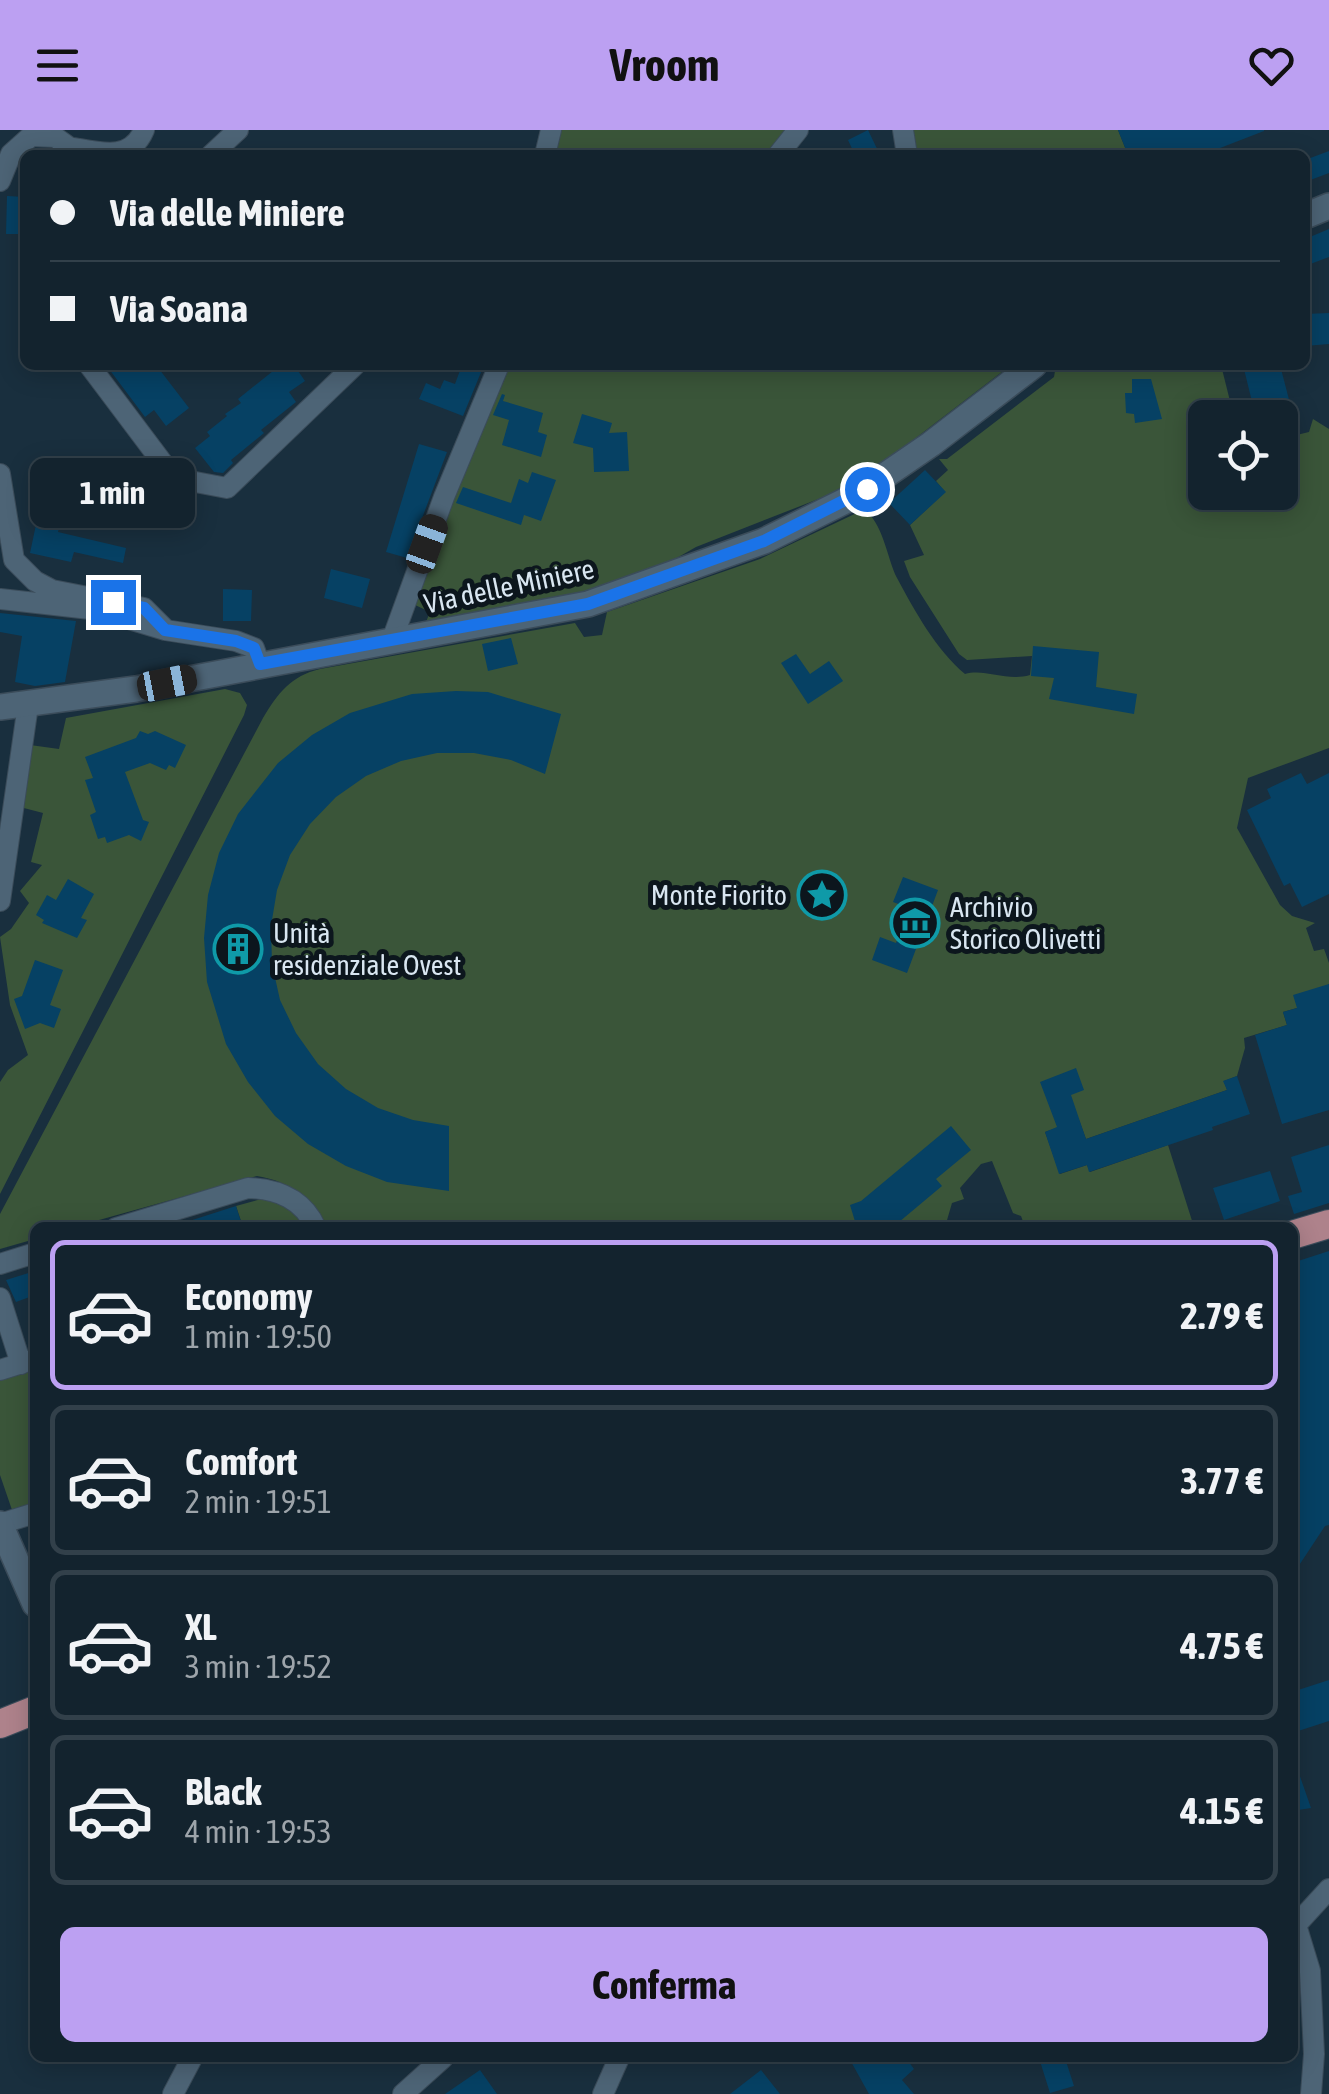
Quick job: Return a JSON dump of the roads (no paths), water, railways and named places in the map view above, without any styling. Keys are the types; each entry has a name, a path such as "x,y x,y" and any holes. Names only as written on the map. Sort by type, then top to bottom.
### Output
{"main road":[{"path":"1298,1234 1329,1224"},
{"path":"0,1724 30,1712"}],"street":[{"path":"125,150 138,142 144,130"},
{"path":"216,150 238,130"},
{"path":"782,150 798,130"},
{"path":"796,150 811,130"},
{"path":"0,181 11,154 31,136 54,137 75,150"},
{"path":"93,370 168,470 190,481 227,488 350,370"},
{"path":"392,640 496,370"},
{"name":"Via delle Miniere","path":"0,708 136,689 588,604 764,541 855,496 1027,370"},
{"path":"0,474 14,560 23,571 52,590 144,608 165,630"},
{"path":"0,599 99,610 165,630 236,641 254,648 260,664"},
{"path":"0,902 28,705"},
{"path":"136,1222 248,1188 290,1196 313,1222"},
{"path":"0,1264 30,1255"},
{"path":"0,1298 28,1362 0,1370"},
{"path":"30,1515 0,1524 30,1593"},
{"path":"1298,1920 1329,1890"},
{"path":"1298,1936 1310,1971 1314,2054 1311,2094"},
{"path":"173,2094 190,2062"},
{"path":"402,2094 438,2062"},
{"path":"603,2094 618,2062"}],"place":[{"name":"Monte Fiorito","path":"822,895"},
{"name":"Archivio Storico Olivetti","path":"915,923"},
{"name":"Unità residenziale Ovest","path":"238,949"}]}
